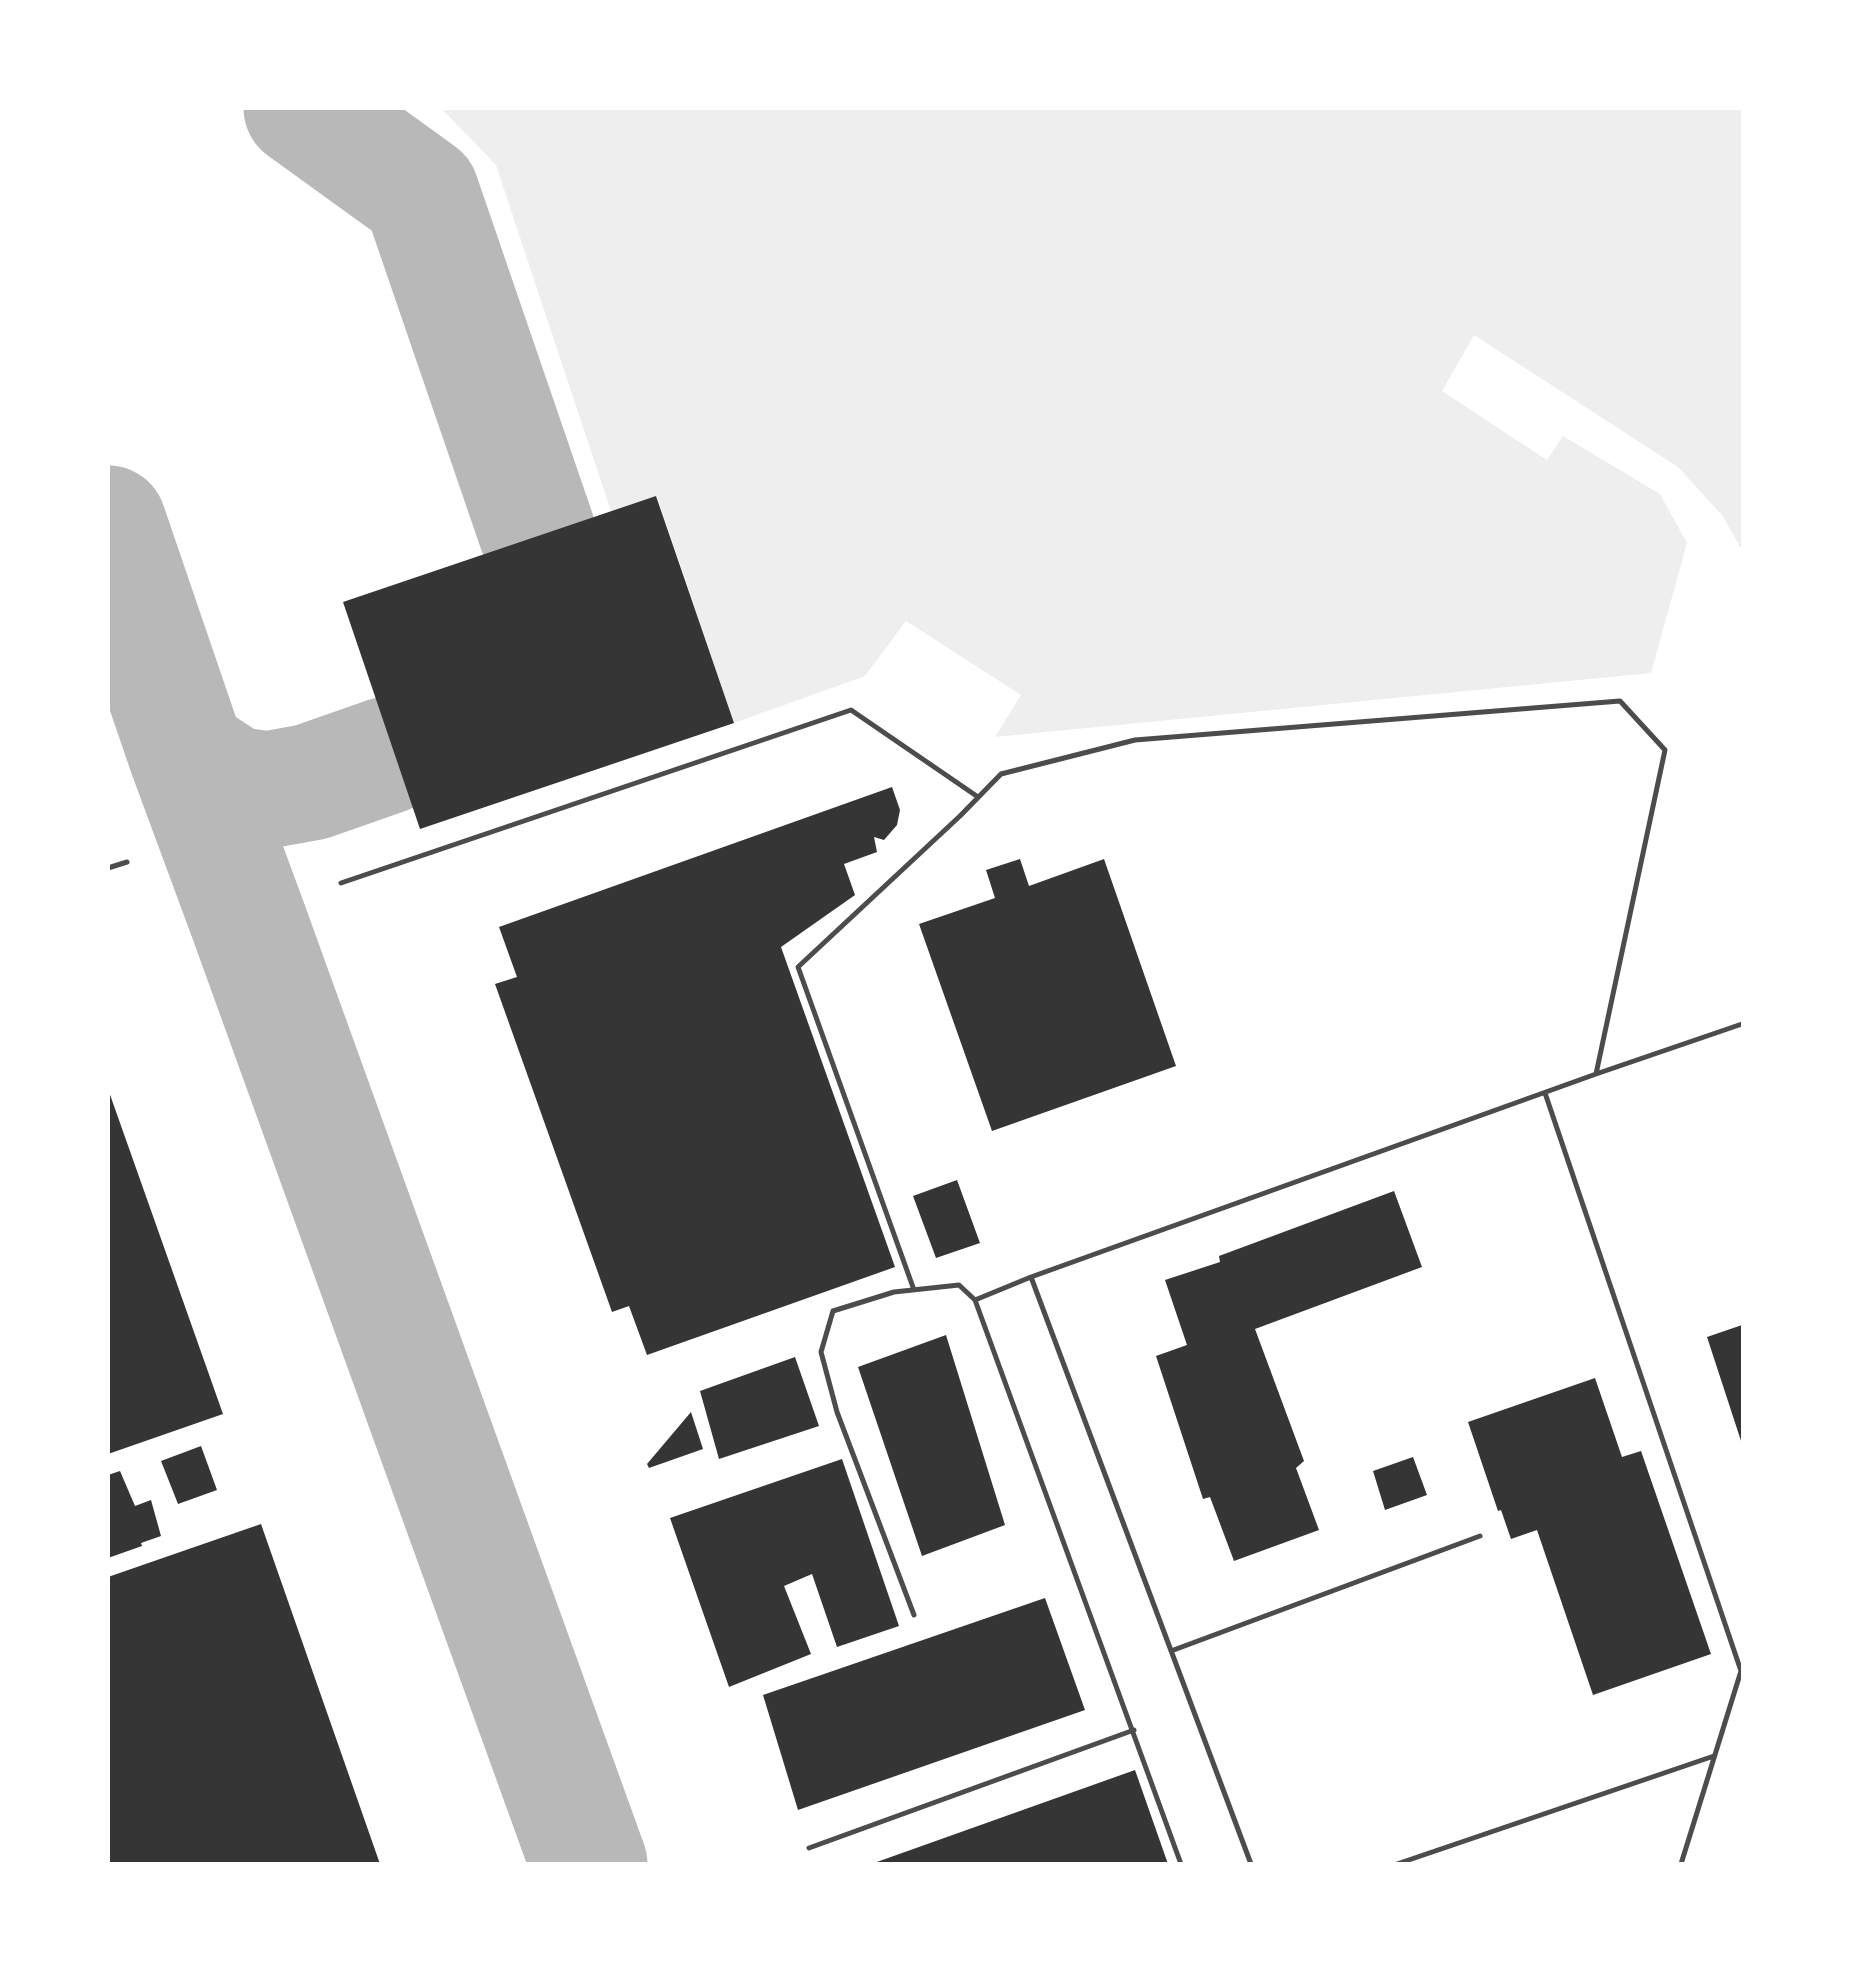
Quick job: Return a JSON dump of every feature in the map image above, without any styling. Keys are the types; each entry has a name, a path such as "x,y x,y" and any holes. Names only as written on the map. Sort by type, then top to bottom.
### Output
{"lane":[{"path":"914,1290 798,967 1001,774 1135,740 1620,701 1665,750 1596,1074"},
{"path":"341,883 851,710 978,797"},
{"path":"108,868 127,862"},
{"path":"975,1300 1031,1277 1742,1024"},
{"path":"1545,1093 1741,1671 1681,1864"},
{"path":"1031,1277 1251,1864"},
{"path":"914,1615 837,1412 821,1352 833,1311 894,1292 959,1285 975,1300 1181,1864"},
{"path":"1171,1651 1480,1536"},
{"path":"809,1848 1134,1730"},
{"path":"1397,1864 1714,1756"}],"shaded area":[{"path":"442,109 1742,109 1742,550 1722,515 1678,467 1474,335 1442,391 1547,460 1563,436 1660,494 1687,543 1651,673 995,737 1021,695 906,621 865,676 734,723 657,496 611,511 496,165"}],"building":[{"path":"656,496 734,723 420,829 343,602"},
{"path":"892,787 900,810 897,825 884,840 874,837 877,852 844,864 855,895 781,947 895,1267 647,1355 629,1306 612,1312 495,984 517,977 499,927"},
{"path":"1020,859 1029,886 1104,859 1176,1066 992,1131 919,924 995,898 986,870"},
{"path":"108,1089 223,1414 108,1454"},
{"path":"957,1180 980,1243 936,1258 913,1196"},
{"path":"1394,1191 1422,1267 1255,1329 1304,1461 1296,1468 1319,1530 1234,1561 1210,1497 1203,1499 1156,1356 1187,1345 1165,1280 1220,1262 1219,1256"},
{"path":"1742,1325 1742,1444 1707,1337"},
{"path":"946,1335 1005,1525 922,1556 858,1367"},
{"path":"795,1357 819,1426 719,1459 700,1391"},
{"path":"1595,1378 1622,1457 1641,1451 1711,1654 1593,1695 1537,1530 1511,1539 1501,1510 1498,1511 1468,1422"},
{"path":"691,1412 703,1449 649,1468 647,1464"},
{"path":"201,1446 217,1490 178,1504 161,1461"},
{"path":"1413,1457 1427,1495 1385,1510 1373,1471"},
{"path":"842,1459 899,1626 837,1647 812,1574 784,1586 811,1654 729,1687 670,1518"},
{"path":"120,1471 135,1506 151,1500 161,1536 108,1558 108,1475"},
{"path":"261,1524 380,1864 108,1864 108,1577"},
{"path":"1045,1598 1085,1710 798,1810 763,1695"},
{"path":"1135,1770 1168,1864 874,1864 874,1863"}],"taxiway":[{"path":"302,108 421,194 537,532"},
{"path":"108,524 187,755 589,1864"},
{"path":"187,755 233,785 267,790 311,782 388,755"}]}
